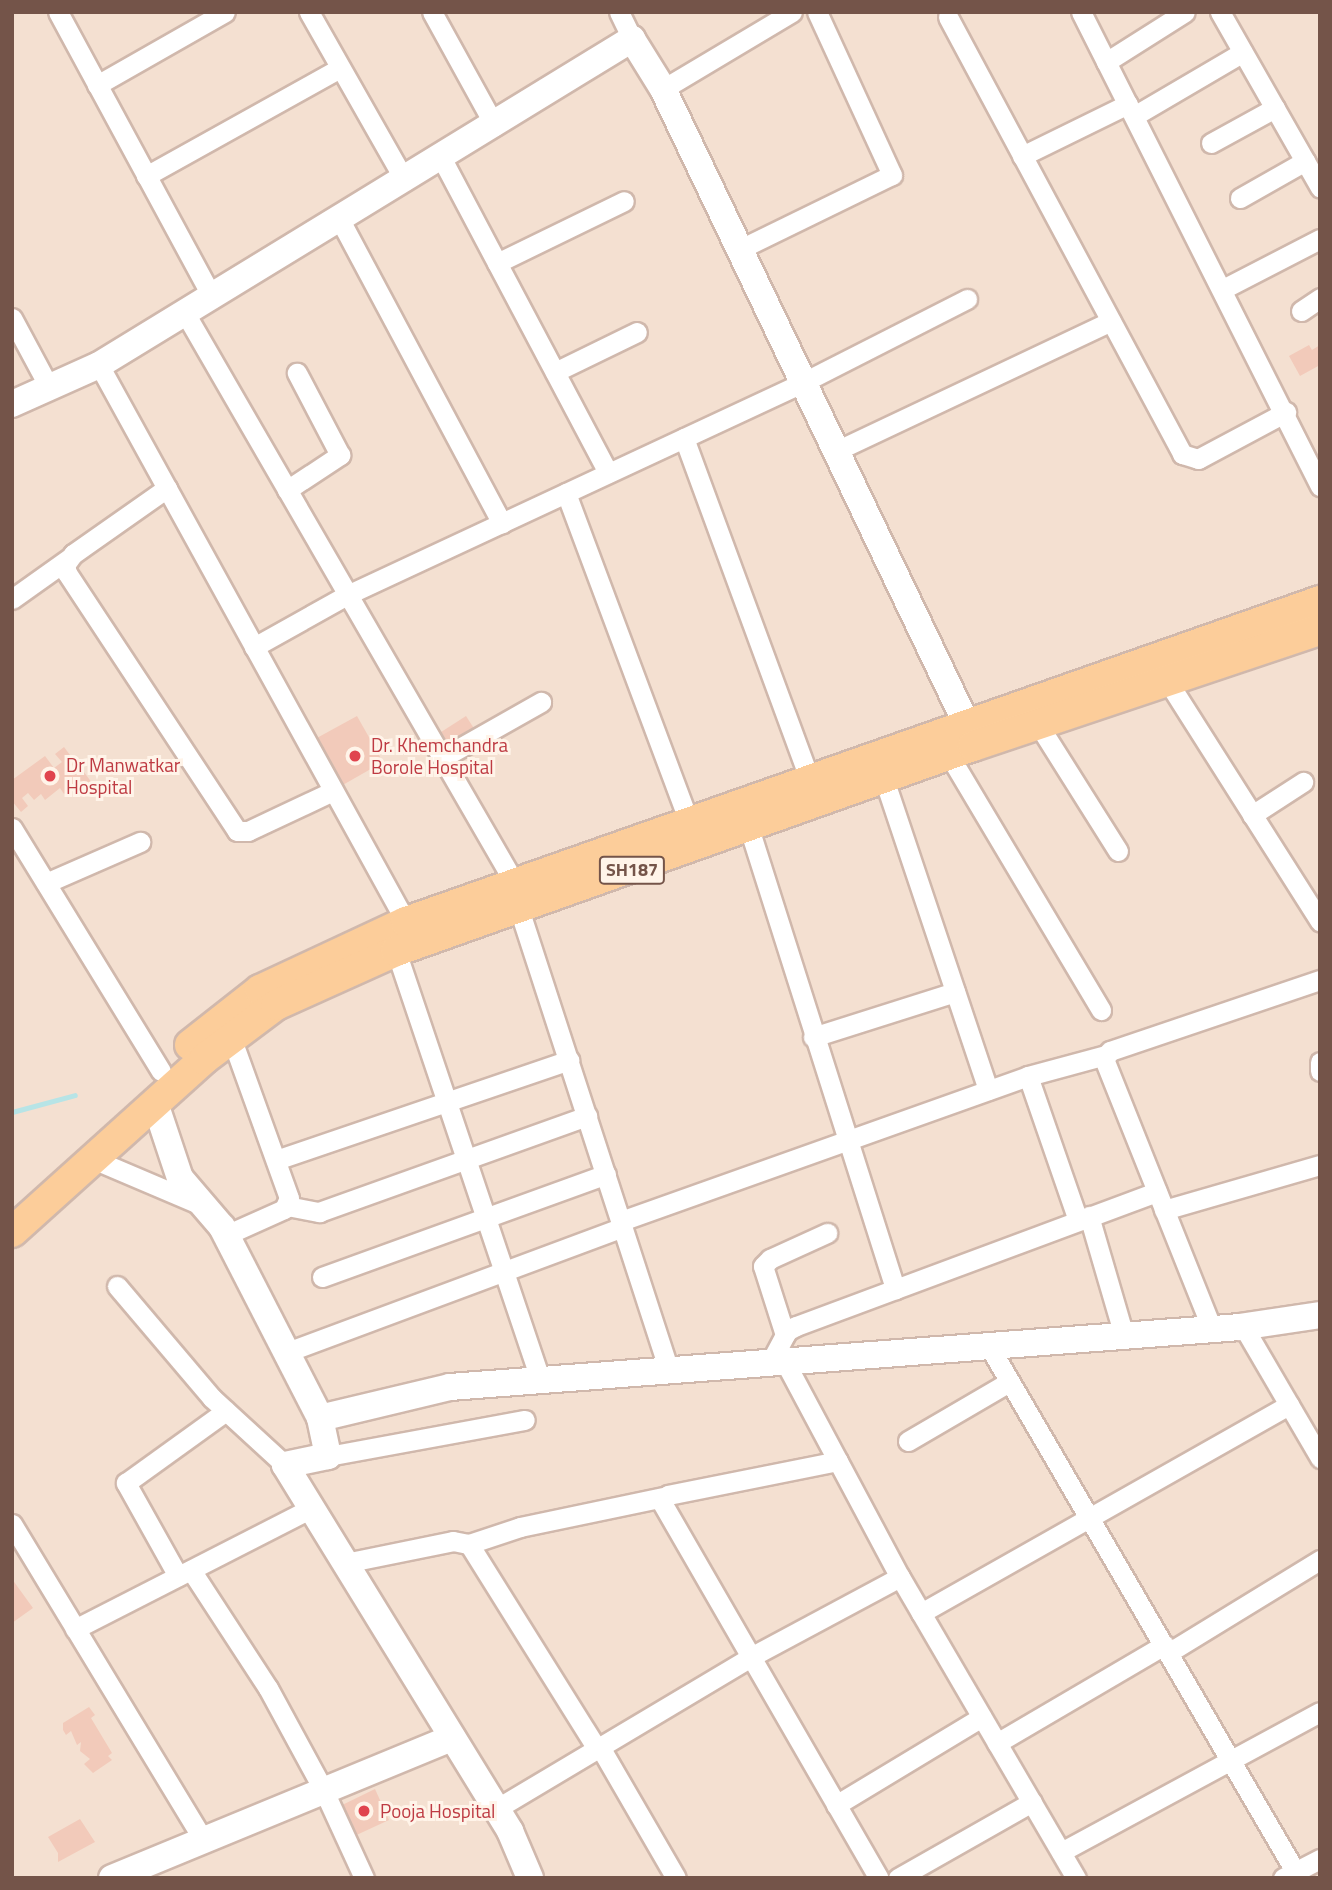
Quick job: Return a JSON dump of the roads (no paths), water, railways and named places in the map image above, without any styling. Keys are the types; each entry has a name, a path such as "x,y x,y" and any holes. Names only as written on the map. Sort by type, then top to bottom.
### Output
{"main road":[{"name":"SH187","path":"12,1204 161,1071 260,990 406,922 517,896 749,828 1038,724 1320,601"},
{"name":"SH187","path":"12,1232 231,1037 276,1005 517,896 690,822 967,725 1161,670 1320,629"}],"street":[{"path":"58,12 212,297"},
{"path":"97,85 225,12"},
{"path":"309,12 405,181"},
{"path":"432,12 495,127"},
{"path":"619,12 658,80 967,725"},
{"path":"658,80 792,12"},
{"path":"740,249 892,175 817,12"},
{"path":"1081,12 1286,412 1320,485"},
{"path":"1106,62 1185,12"},
{"path":"1220,12 1320,187"},
{"path":"948,17 1186,458 1198,459 1286,412"},
{"path":"12,404 99,365 212,297 346,231 405,181 447,168 495,127 635,44"},
{"path":"1022,156 1131,110 1243,52"},
{"path":"146,176 340,68"},
{"path":"1211,143 1275,108"},
{"path":"1240,198 1305,160"},
{"path":"447,168 608,473"},
{"path":"497,263 624,201"},
{"path":"346,231 502,523"},
{"path":"1223,289 1320,239"},
{"path":"1301,310 1320,298"},
{"path":"254,647 347,595 803,382 967,299"},
{"path":"185,313 442,758 517,896 670,1370"},
{"path":"12,318 49,387"},
{"path":"836,451 1111,321"},
{"path":"555,372 637,332"},
{"path":"99,365 406,922"},
{"path":"287,490 340,454 297,373"},
{"path":"684,438 810,780"},
{"path":"12,599 167,488"},
{"path":"566,493 690,822"},
{"path":"68,559 67,573 237,831 248,831 333,791"},
{"path":"1161,670 1320,921"},
{"path":"442,758 541,702"},
{"path":"1038,724 1118,851"},
{"path":"949,755 1101,1010"},
{"path":"884,779 988,1090"},
{"path":"1252,815 1303,782"},
{"path":"12,828 161,1071"},
{"path":"749,828 845,1142 895,1289"},
{"path":"46,883 140,842"},
{"path":"396,951 540,1380"},
{"path":"287,1352 622,1224 988,1090 1106,1055 1320,980"},
{"path":"813,1037 955,992"},
{"path":"231,1037 289,1198 287,1206"},
{"path":"1106,1055 1105,1064 1212,1329"},
{"path":"276,1160 569,1060"},
{"path":"1320,1062 1320,1071"},
{"path":"1028,1076 1083,1218 1124,1336"},
{"path":"155,1103 180,1178 226,1235 320,1418 328,1456"},
{"path":"226,1235 287,1206 318,1212 587,1116"},
{"path":"93,1159 204,1205"},
{"path":"785,1335 796,1326 1083,1218 1320,1165"},
{"path":"321,1277 606,1174"},
{"path":"827,1233 770,1259 763,1266 785,1335 777,1362 838,1461 900,1577 1076,1878"},
{"path":"117,1286 226,1411 285,1465 496,1809 530,1878"},
{"path":"320,1418 450,1387 1212,1329 1320,1315"},
{"path":"1243,1326 1320,1458"},
{"path":"989,1346 1166,1649 1293,1876 1320,1859"},
{"path":"908,1441 1009,1382"},
{"path":"922,1613 1289,1405"},
{"path":"226,1411 126,1483 184,1573 268,1688 324,1791 364,1878"},
{"path":"285,1465 525,1420"},
{"path":"345,1563 453,1541 469,1544 520,1527 838,1461"},
{"path":"663,1497 661,1507 879,1878"},
{"path":"75,1629 312,1508"},
{"path":"12,1524 203,1840"},
{"path":"469,1544 599,1748 676,1878"},
{"path":"997,1743 1320,1560"},
{"path":"496,1809 749,1658 900,1577"},
{"path":"1061,1852 1230,1764 1320,1712"},
{"path":"836,1805 982,1717"},
{"path":"112,1878 452,1738"},
{"path":"898,1878 1032,1802"}],"waterway":[{"path":"12,1112 75,1095"}],"place":[{"name":"Dr. Khemchandra Borole Hospital","path":"355,756"},
{"name":"Dr Manwatkar Hospital","path":"50,776"},
{"name":"Pooja Hospital","path":"364,1811"}]}
